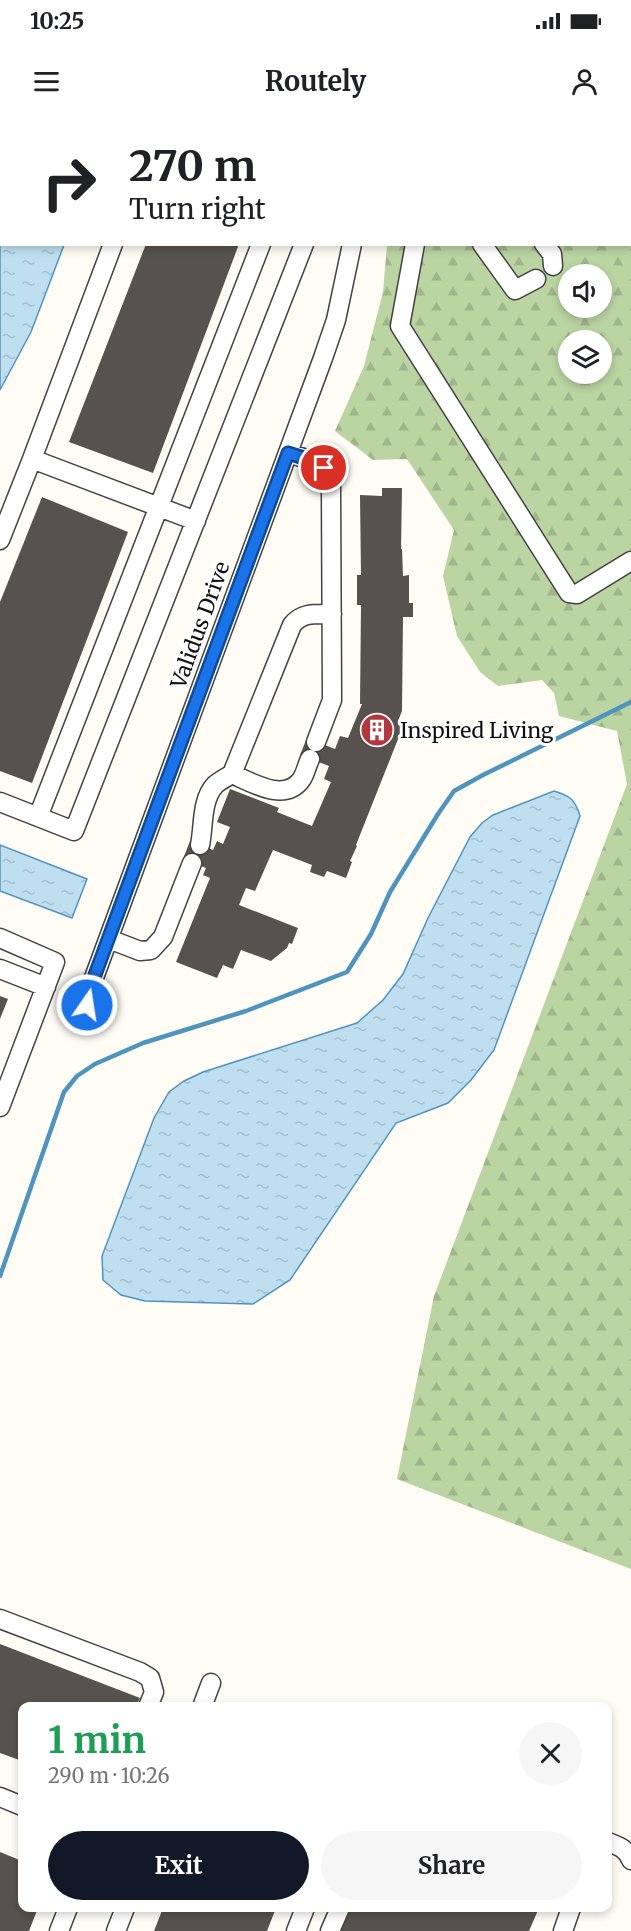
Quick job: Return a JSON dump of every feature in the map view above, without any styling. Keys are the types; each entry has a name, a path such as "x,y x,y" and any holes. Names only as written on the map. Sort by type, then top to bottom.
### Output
{"street":[{"path":"0,540 112,246"},
{"path":"38,816 260,246"},
{"path":"0,802 74,831 303,246"},
{"name":"Validus Drive","path":"94,1019 87,1005 92,983 336,320 352,246"},
{"path":"415,246 400,326 569,593 577,594 631,561"},
{"path":"483,246 515,290 536,279"},
{"path":"546,246 552,254 553,266"},
{"path":"231,774 274,790 283,791 293,787 301,780 332,700 331,486 324,468 288,453"},
{"path":"32,459 196,521"},
{"path":"200,845 208,799 215,785 231,774 292,625 296,620 308,614 332,614"},
{"path":"109,939 140,951 151,950 163,937 192,863"},
{"path":"0,938 55,962 0,1107"},
{"path":"0,969 46,987"},
{"path":"0,1620 140,1672 150,1678 154,1692 150,1702"},
{"path":"204,1702 211,1683"},
{"path":"0,1797 18,1804"},
{"path":"612,1843 621,1846 631,1860"},
{"path":"59,1931 67,1912"},
{"path":"116,1931 123,1912"},
{"path":"296,1931 303,1912"},
{"path":"330,1931 338,1912"},
{"path":"563,1931 570,1912"}],"green space":[{"path":"387,246 631,246 631,1569 397,1479 434,1296 627,784 617,731 559,716 554,693 542,680 498,686 480,672 457,636 443,576 454,530 407,459 373,460 335,431 364,366 383,292"}],"water":[{"path":"0,246 64,246 31,332 0,390"},
{"path":"554,791 571,799 580,816 494,1050 471,1080 448,1103 396,1123 290,1280 253,1304 145,1301 121,1295 103,1280 102,1256 154,1118 169,1092 184,1081 203,1072 357,1023 383,1000 403,974 428,918 470,837 482,823 493,815"},
{"path":"0,845 87,879 72,918 0,891"}],"building":[{"path":"145,246 238,246 153,473 69,442"},
{"name":"Inspired Living","path":"382,488 402,488 403,576 409,575 409,603 413,603 413,617 403,617 402,711 398,721 404,724 356,845 346,878 327,871 324,877 310,872 312,865 273,850 255,891 246,888 239,905 298,928 292,944 289,943 287,948 271,961 241,950 233,969 223,965 217,978 176,962 210,878 203,875 206,868 183,859 190,841 213,850 217,841 223,844 230,827 217,822 230,789 279,808 277,812 312,826 331,782 324,779 329,766 300,755 307,738 335,749 340,736 348,738 362,704 360,704 361,605 357,605 357,575 361,575 360,495 382,496"},
{"path":"42,497 128,532 32,783 0,771 0,602"},
{"path":"0,996 8,999 0,1019"},
{"path":"0,1644 140,1698 138,1702 18,1702 18,1760 0,1753"},
{"path":"0,1852 18,1859 18,1912 36,1912 29,1931 0,1931"},
{"path":"161,1912 274,1912 267,1931 154,1931"},
{"path":"348,1912 537,1912 529,1931 341,1931"}],"waterway":[{"path":"0,1276 64,1092 77,1076 95,1064 143,1043 246,1011 347,972 371,934 390,892 454,791 631,702"}],"place":[{"name":"Inspired Living","path":"377,730"}],"route":[{"path":"87,1005 92,983 288,453 324,468"}]}
